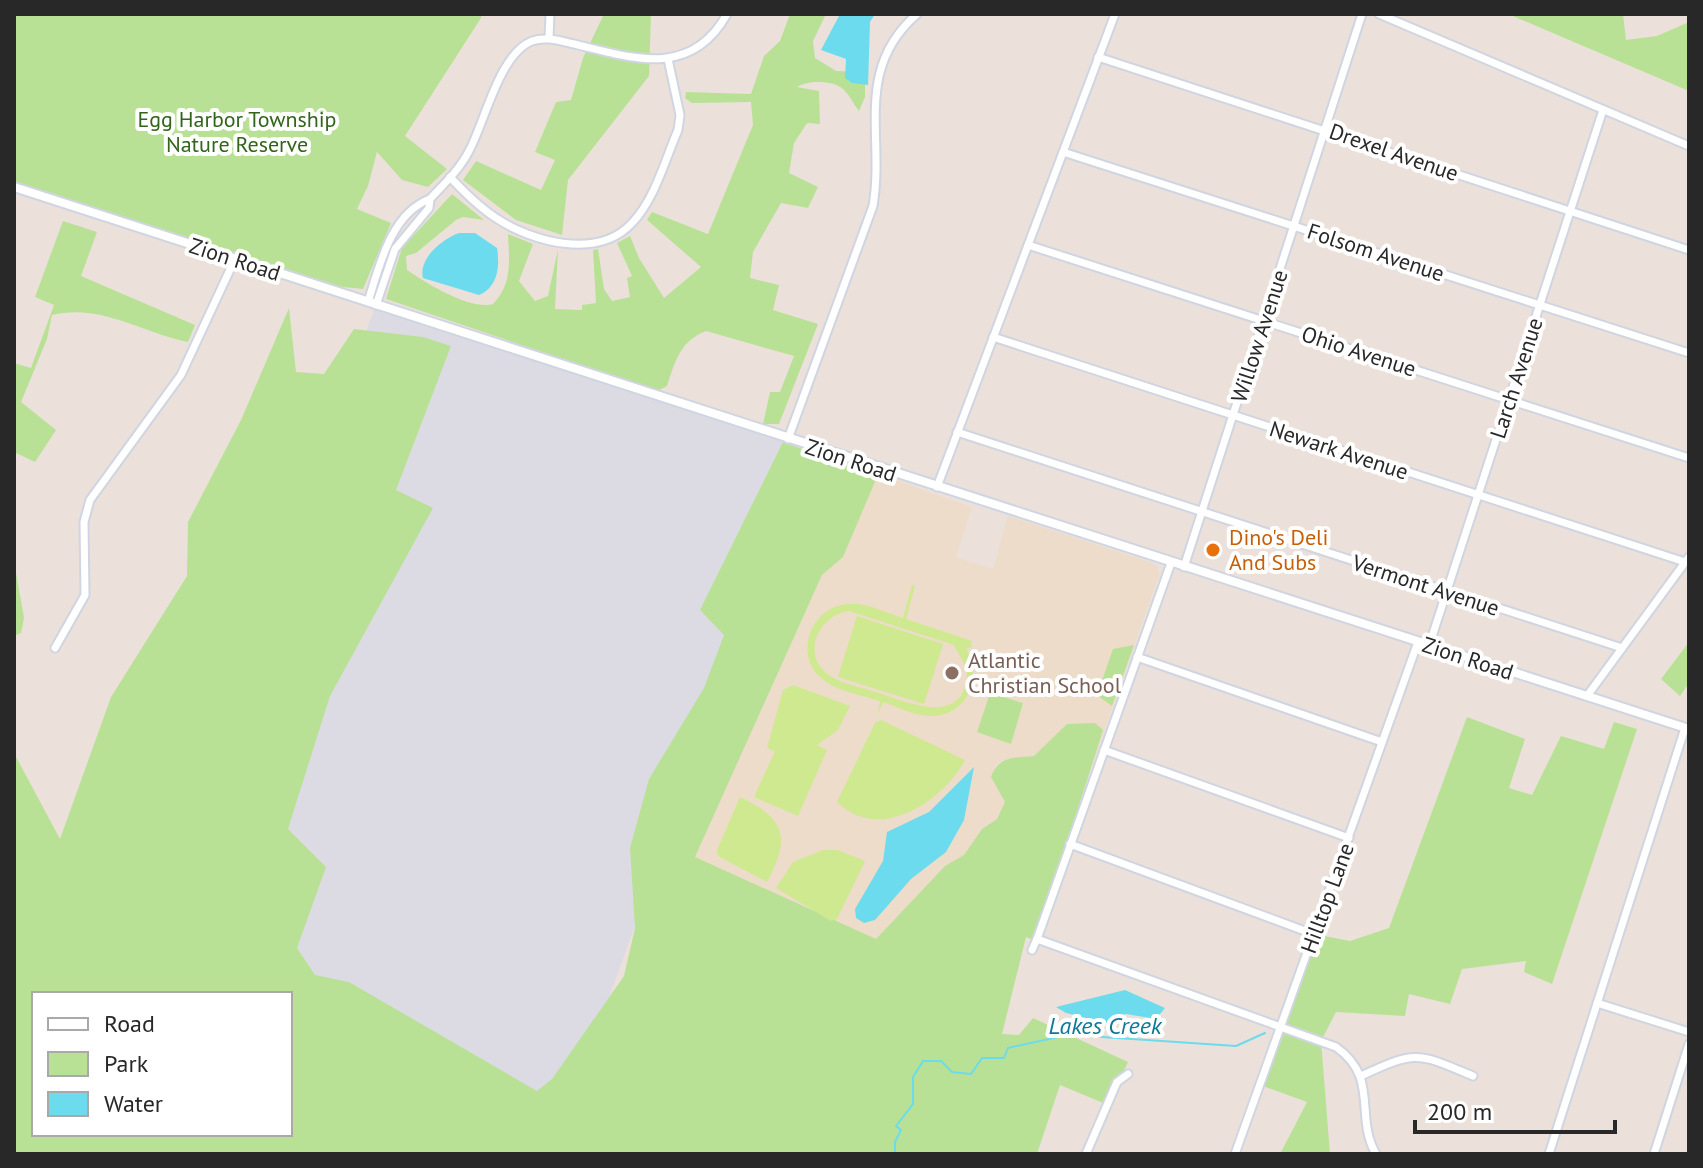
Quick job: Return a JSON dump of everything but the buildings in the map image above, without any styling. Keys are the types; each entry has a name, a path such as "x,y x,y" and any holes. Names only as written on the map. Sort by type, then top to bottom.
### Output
{"street":[{"path":"549,38 550,14"},
{"path":"372,303 395,249 429,208 430,199 469,152 513,56 530,42 549,38 642,59 668,59 703,43 727,14"},
{"path":"788,439 873,206 877,175 873,110 878,75 891,45 917,14"},
{"path":"937,487 1115,14"},
{"name":"Willow Avenue","path":"1184,567 1362,14"},
{"path":"1379,14 1689,146"},
{"name":"Drexel Avenue","path":"1098,57 1689,250"},
{"path":"450,177 489,214 530,235 570,243 596,242 615,236 640,214 678,130 680,115 668,59"},
{"name":"Larch Avenue","path":"1429,646 1603,110"},
{"name":"Folsom Avenue","path":"1063,152 1689,353"},
{"name":"Zion Road","path":"14,187 1687,729"},
{"name":"Ohio Avenue","path":"1028,245 1689,458"},
{"path":"55,648 85,595 84,522 90,500 181,375 235,259"},
{"name":"Newark Avenue","path":"993,337 1478,495 1687,559"},
{"name":"Vermont Avenue","path":"957,432 1622,648"},
{"path":"1587,696 1687,559"},
{"path":"1032,950 1171,563"},
{"name":"Hilltop Lane","path":"1235,1154 1418,642"},
{"path":"1137,657 1382,742"},
{"path":"1549,1154 1687,729"},
{"path":"1104,750 1349,838"},
{"path":"1070,844 1313,934"},
{"path":"1037,939 1336,1047 1361,1076 1368,1136 1376,1154"},
{"path":"1597,1003 1689,1032"},
{"path":"1654,1154 1689,1044"},
{"path":"1361,1076 1412,1056 1427,1057 1473,1076"},
{"path":"1086,1154 1117,1082 1128,1074"}],"shaded area":[{"path":"376,305 808,450 552,1154 58,1154 292,1136 292,992 119,992"},
{"name":"Atlantic Christian School","path":"872,472 972,507 956,557 993,569 1008,516 1152,563 1157,566 1159,575 1084,789 1009,758 995,766 1005,802 997,819 982,829 964,855 945,866 876,939 695,857 822,575 843,557"}],"green space":[{"name":"Egg Harbor Township Nature Reserve","path":"14,14 481,14 481,18 405,136 447,169 428,187 402,180 377,152 368,186 357,209 391,223 363,289 334,286 14,182"},
{"path":"604,14 651,14 649,76 568,180 562,235 516,220 463,180 476,161 541,190 555,160 535,152 556,102 571,100 583,58"},
{"path":"790,14 826,14 813,41 815,58 836,71 865,72 865,97 859,111 839,86 814,82 797,87 819,91 820,124 807,123 794,143 789,173 818,187 808,208 781,203 753,252 750,278 779,285 773,310 818,324 779,424 763,424 770,392 780,392 794,356 706,331 684,346 667,386 657,391 386,299 402,248 452,194 484,220 463,217 456,220 416,253 406,256 407,270 461,300 484,305 493,304 499,296 507,280 508,234 533,244 519,281 535,301 548,296 558,249 555,309 582,310 582,305 596,303 593,250 598,249 604,289 612,301 630,297 627,278 632,276 617,243 630,236 639,258 664,298 701,267 647,220 652,212 708,234 753,125 751,102 692,103 685,98 686,92 751,94 764,56 780,41"},
{"path":"1508,14 1623,14 1626,40 1657,36 1689,22 1689,91"},
{"path":"63,221 97,232 81,276 195,325 188,342 104,316 70,312 52,315 47,339 21,402 56,430 35,462 14,452 14,363 31,368 54,305 35,297"},
{"path":"289,308 296,372 324,374 354,329 423,337 451,346 396,490 433,508 330,696 288,829 326,867 297,948 315,975 349,982 537,1091 552,1079 624,976 635,928 630,848 649,779 704,688 724,635 700,610 783,442 877,477 843,557 822,575 695,857 876,939 945,866 964,855 982,829 997,819 1005,802 991,777 1003,761 1034,756 1067,724 1095,723 1103,730 1036,941 1026,937 1002,1034 1019,1035 1033,1018 1128,1062 1108,1105 1060,1085 1037,1154 14,1154 14,753 60,839 111,697 187,576 188,522 241,420"},
{"path":"14,561 24,618 21,633 14,636"},
{"path":"912,585 915,586 906,619 972,641 971,648 966,648 973,671 969,693 963,702 944,714 925,716 883,702 877,715 880,701 834,686 813,668 808,656 810,632 825,613 835,607 862,605 903,618","holes":["849,611 954,645 967,669 965,688 958,699 947,706 934,707 904,701 834,678 820,666 815,647 822,627 838,614"]},
{"path":"857,616 943,644 924,704 838,677"},
{"path":"1689,642 1689,683 1680,696 1661,679"},
{"path":"1134,645 1112,706 1097,695 1113,649"},
{"path":"793,685 850,706 838,730 817,745 827,750 798,816 754,797 775,751 767,748 783,690"},
{"path":"990,693 1023,703 1011,744 977,732"},
{"path":"1467,717 1525,739 1509,788 1532,795 1561,736 1604,749 1614,722 1637,729 1552,984 1524,972 1526,961 1462,969 1450,1004 1409,994 1405,1016 1336,1012 1321,1041 1330,1154 1280,1154 1307,1102 1260,1085 1303,967 1319,935 1350,941 1389,928"},
{"path":"881,720 965,760 942,790 926,802 891,818 872,819 854,814 837,802 875,723"},
{"path":"740,797 767,814 780,832 779,854 767,882 718,856 717,850"},
{"path":"823,850 838,850 865,861 837,919 831,921 776,888 793,862"}],"water":[{"path":"840,14 875,14 870,22 868,85 852,83 845,78 846,59 821,50"},
{"path":"459,233 475,233 497,248 494,281 479,295 423,278 422,271 428,257 446,240"},
{"path":"974,767 964,820 946,852 911,879 875,920 864,923 856,918 855,909 883,861 887,832 929,812"},
{"path":"1125,990 1165,1008 1156,1019 1126,1014 1107,1023 1066,1013 1056,1007"}],"waterway":[{"name":"Lakes Creek","path":"895,1154 895,1142 901,1130 896,1126 913,1104 913,1077 923,1061 941,1061 952,1072 971,1074 982,1058 1004,1058 1008,1048 1058,1037 1087,1036 1236,1046 1265,1033"}],"place":[{"name":"Dino's Deli And Subs","path":"1213,550"},
{"name":"Atlantic Christian School","path":"952,673"}]}
